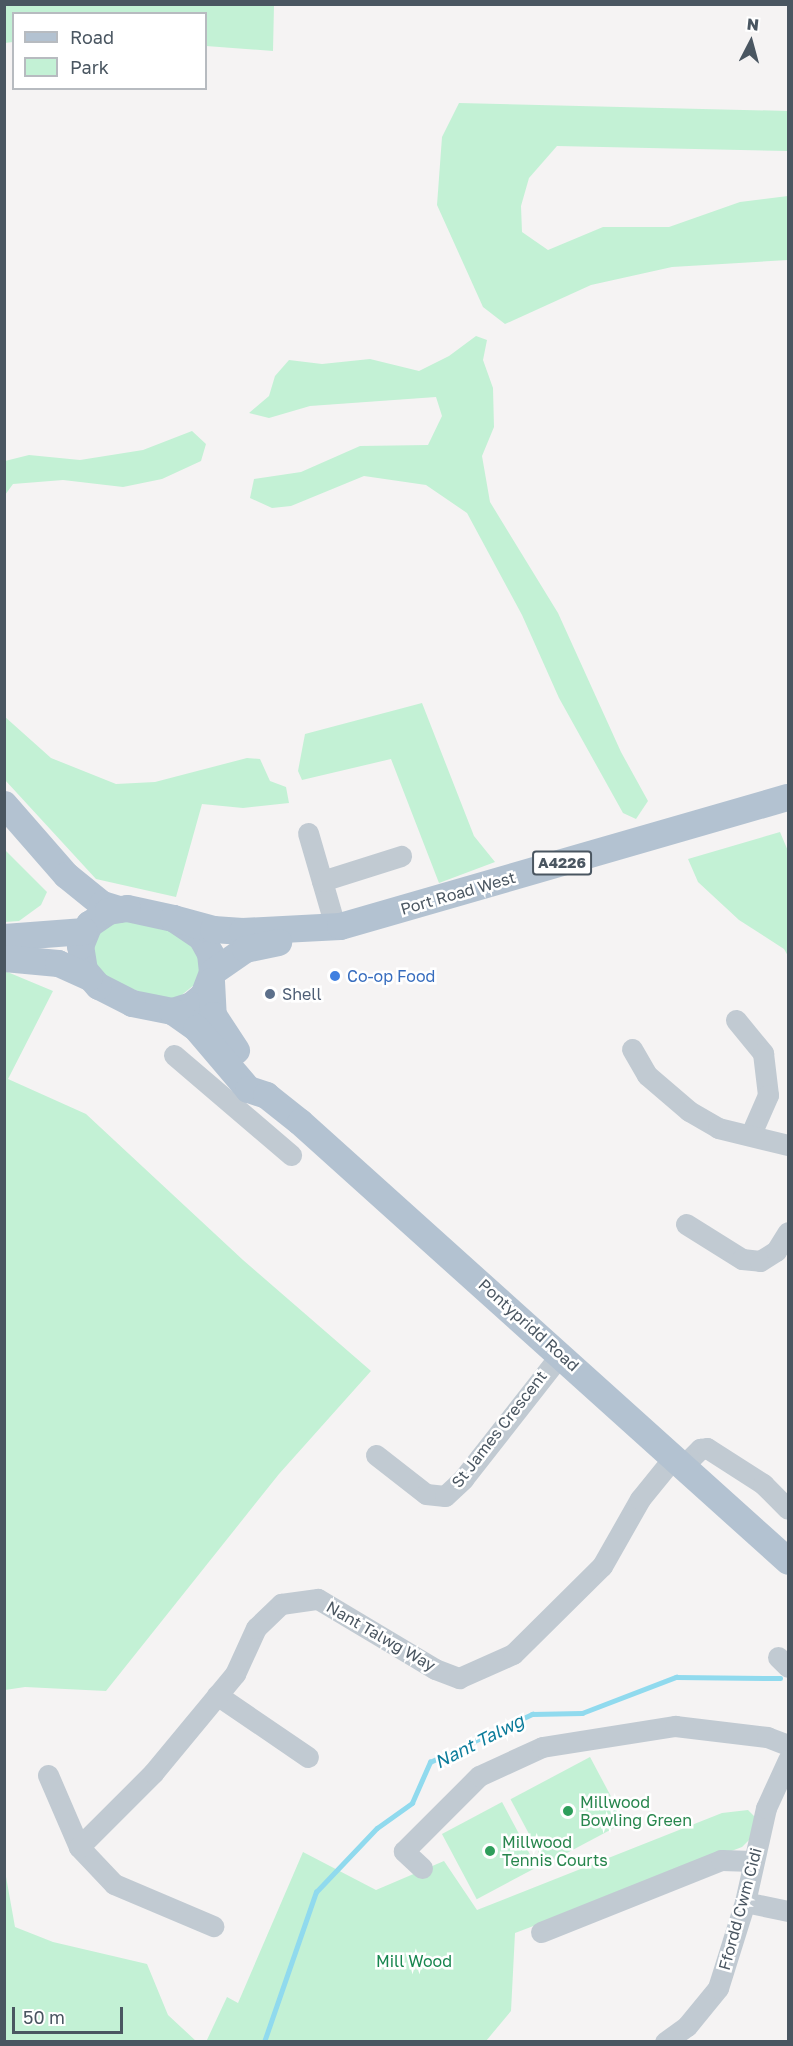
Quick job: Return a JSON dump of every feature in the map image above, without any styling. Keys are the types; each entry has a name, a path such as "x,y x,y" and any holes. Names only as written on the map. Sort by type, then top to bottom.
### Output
{"main road":[{"name":"Port Road West","path":"212,977 245,949 313,936 335,926 789,797"},
{"path":"4,804 66,875 102,904 118,909 147,909 173,918 201,938 210,953 212,977 191,1005 172,1011 132,1003 107,992 89,977 58,963 4,958"},
{"path":"66,875 69,890 85,929 80,956 89,977"},
{"path":"4,937 85,929 96,918 118,909"},
{"name":"Port Road West","path":"173,918 213,929 242,931 335,926"},
{"name":"Pontypridd Road","path":"212,977 211,1009 217,1025 260,1076 266,1095"},
{"name":"Pontypridd Road","path":"172,1011 196,1028 248,1089 266,1095 300,1122 789,1561"}],"street":[{"path":"308,833 335,926"},
{"path":"322,881 401,856"},
{"path":"736,1020 763,1053 768,1095 751,1134"},
{"path":"632,1049 647,1075 689,1111 718,1128 751,1134 789,1145"},
{"path":"168,1055 285,1150 300,1122"},
{"path":"686,1224 742,1259 760,1261 776,1251 789,1232"},
{"name":"St James Crescent","path":"374,1456 426,1494 445,1496 463,1479 561,1354"},
{"path":"679,1461 700,1449 707,1448 763,1484 789,1509"},
{"name":"Nant Talwg Way","path":"79,1847 153,1773 235,1674 256,1628 281,1604 318,1599 435,1669 459,1678 513,1654 602,1566 640,1499 679,1461"},
{"path":"217,1695 308,1757"},
{"path":"422,1868 404,1851 479,1776 542,1747 675,1726 767,1737 789,1745"},
{"name":"Ffordd Cwm Cidi","path":"665,2042 687,2026 718,1988 745,1902 766,1808 789,1760"},
{"path":"48,1775 79,1847 114,1884 213,1926"},
{"path":"541,1932 721,1860 753,1862"},
{"path":"745,1902 789,1911"}],"green space":[{"path":"5,4 274,5 273,51 207,46 207,12 12,12 12,42 5,43"},
{"path":"459,103 788,111 788,151 557,146 529,178 521,206 522,232 548,250 603,227 669,227 740,202 788,196 788,260 672,267 591,285 505,324 483,307 437,205 442,137"},
{"path":"476,336 487,340 483,360 493,388 494,427 482,456 490,502 558,613 621,752 648,801 636,819 623,813 559,698 522,615 467,513 426,485 364,476 291,506 272,508 250,498 254,479 301,472 360,446 428,445 442,416 436,397 310,406 269,418 249,413 269,396 275,376 289,360 322,364 370,359 419,371 449,356"},
{"path":"192,431 206,444 201,461 162,479 123,487 63,480 13,484 5,495 5,461 29,455 80,460 143,450"},
{"path":"422,703 474,836 495,862 439,883 391,759 302,780 298,771 305,734"},
{"path":"4,716 51,758 116,784 155,782 247,758 260,759 270,781 286,787 289,803 243,808 202,804 176,897 96,879 5,780"},
{"path":"780,832 788,851 788,956 784,949 739,920 698,882 688,859"},
{"path":"4,849 47,892 41,905 19,921 5,922"},
{"path":"121,918 178,932 200,956 199,981 178,998 157,998 108,980 93,964 92,945 95,935"},
{"path":"5,971 53,991 8,1079 86,1114 243,1260 371,1371 279,1474 106,1691 25,1687 5,1690"},
{"name":"Millwood Bowling Green","path":"590,1757 625,1822 545,1865 511,1799"},
{"name":"Millwood Tennis Courts","path":"502,1802 537,1867 477,1899 442,1834"},
{"name":"Mill Wood","path":"748,1810 755,1817 753,1836 742,1847 515,1933 511,2011 486,2041 206,2042 227,1997 238,2003 303,1852 376,1890 444,1861 477,1910 722,1813"},
{"path":"5,1871 15,1927 53,1942 147,1964 168,2015 196,2041 5,2041"}],"waterway":[{"name":"Nant Talwg","path":"264,2042 316,1892 377,1828 412,1803 430,1762 532,1714 582,1713 676,1677 780,1678"}],"place":[{"name":"Co-op Food","path":"335,976"},
{"name":"Shell","path":"270,994"},
{"name":"Millwood Bowling Green","path":"568,1811"},
{"name":"Millwood Tennis Courts","path":"490,1851"}]}
